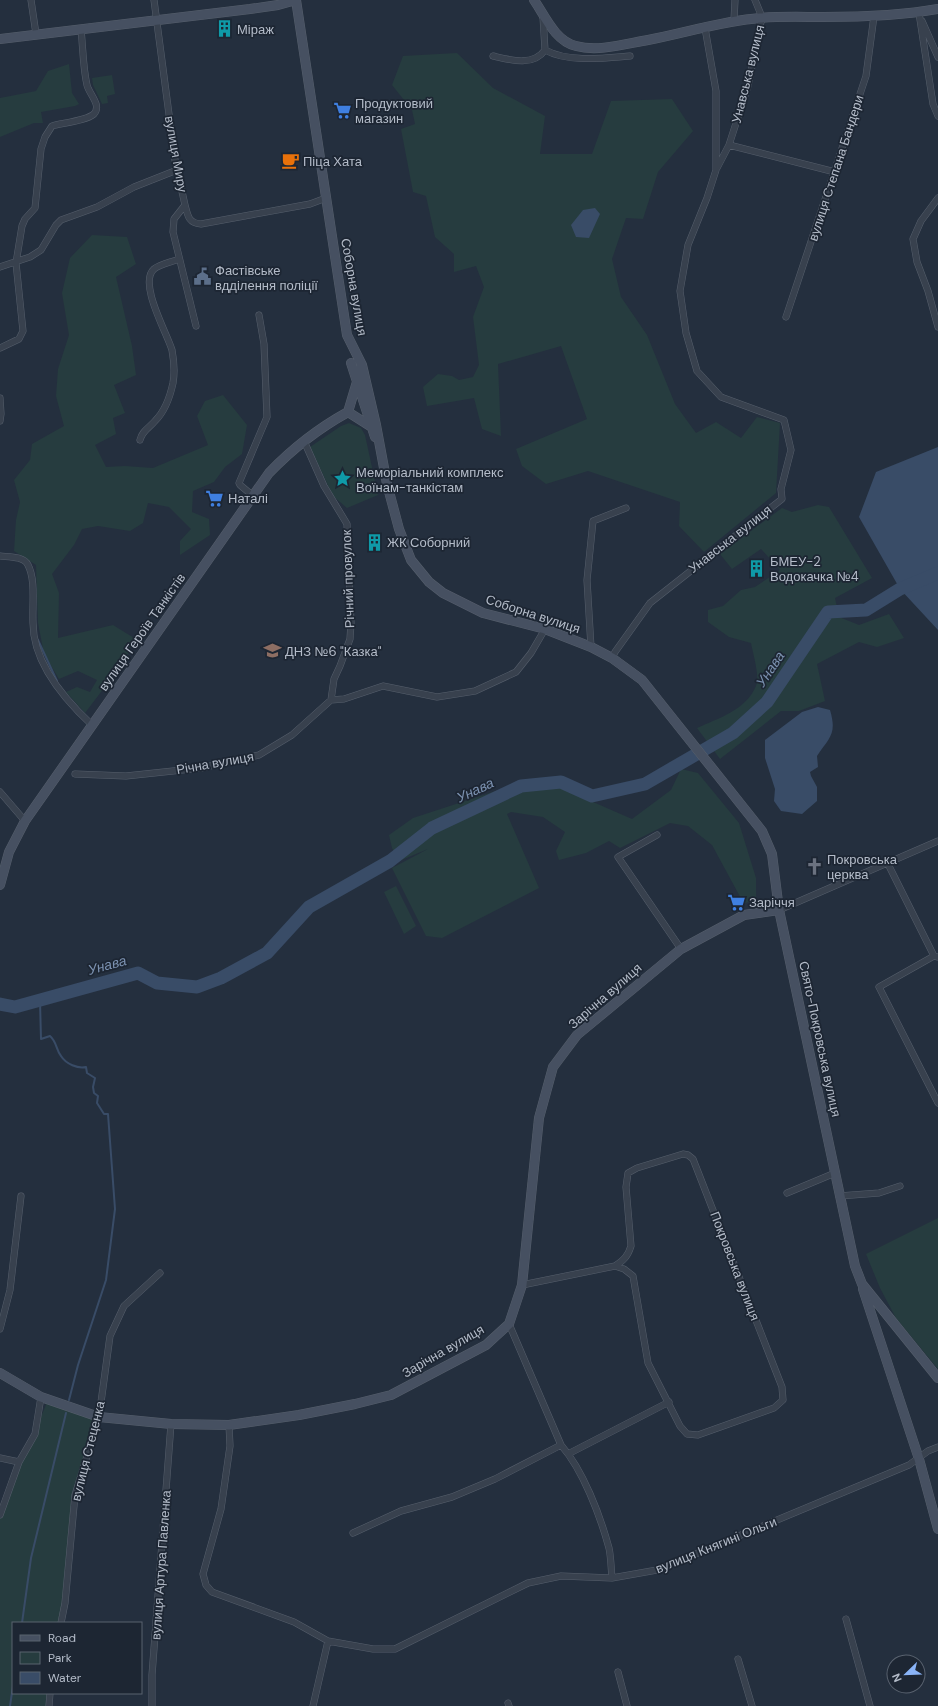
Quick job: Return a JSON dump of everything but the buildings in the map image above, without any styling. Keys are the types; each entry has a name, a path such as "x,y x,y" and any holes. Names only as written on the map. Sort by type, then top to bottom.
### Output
{"street":[{"path":"31,0 36,34"},
{"name":"вулиця Миру","path":"154,0 177,170 185,205 178,213 173,225 173,232 196,326"},
{"path":"0,39 271,6 296,0"},
{"name":"Соборна вулиця","path":"296,0 347,335 362,365 387,484 399,529 411,560 429,582 443,593 483,613 545,629 591,647 612,658 642,680 762,831 772,854 779,910"},
{"path":"534,0 560,37 568,43 585,47 618,45 705,28 734,20 762,17 874,16 918,13 938,9"},
{"name":"Унавська вулиця","path":"734,0 734,20"},
{"name":"Унавська вулиця","path":"612,658 650,603 782,500 781,490 791,450 784,420 721,397 697,371 686,333 680,291 688,245 707,198 716,170 729,145 748,86 762,17 755,0"},
{"path":"493,56 523,62 530,61 543,53 545,50 545,34 542,12"},
{"path":"918,13 938,57"},
{"path":"918,13 933,104 938,116"},
{"name":"вулиця Степана Бандери","path":"786,317 866,76 874,16"},
{"name":"Унавська вулиця","path":"705,28 716,91 716,170"},
{"path":"0,348 19,339 23,331 16,263 22,226 25,219 35,208 41,149 48,130 52,126 86,118 95,113 96,110 96,103 87,87 81,29"},
{"path":"545,50 578,58 630,56"},
{"path":"729,145 835,172"},
{"path":"0,267 16,263 41,250 56,225 61,220 97,207 134,187 177,170"},
{"path":"185,205 188,219 194,223 201,224 310,204 326,198"},
{"path":"938,198 921,221 913,239 917,262 928,291 938,327"},
{"path":"140,440 142,434 162,412 169,398 175,366 171,349 152,301 150,281 151,272 155,268 180,259"},
{"path":"252,495 239,483 266,417 264,344 259,315"},
{"name":"вулиця Героїв Танкістів","path":"337,418 355,385 347,335"},
{"name":"вулиця Героїв Танкістів","path":"0,885 9,852 25,821 209,559 252,495 274,467 289,452 337,418 348,412 362,365"},
{"path":"355,385 361,385 365,388 380,446 370,426 355,385"},
{"path":"0,398 0,421"},
{"path":"348,412 370,426"},
{"name":"Річний провулок","path":"304,441 324,486 347,524 351,623 350,639 334,679 331,700"},
{"name":"Соборна вулиця","path":"591,647 587,580 593,521 626,508"},
{"path":"0,556 21,559 28,565 32,578 33,624 37,649 49,674 64,695 92,725"},
{"path":"331,700 344,698 383,686 437,697 475,691 516,672 531,653 545,629"},
{"name":"Річна вулиця","path":"75,774 126,776 201,768 259,755 292,735 331,700"},
{"path":"0,792 25,821"},
{"path":"657,835 618,857 681,949"},
{"path":"779,910 938,841"},
{"path":"888,864 936,956 879,987 938,1103"},
{"name":"Зарічна вулиця","path":"0,1373 41,1397 99,1417 171,1424 229,1425 299,1415 391,1395 486,1345 509,1324 522,1285 539,1118 553,1067 577,1034 681,949 744,915 779,910"},
{"name":"Свято-Покровська вулиця","path":"779,910 855,1266 919,1459 938,1529"},
{"name":"Покровська вулиця","path":"683,1154 688,1155 693,1159 782,1387 784,1400 774,1408 698,1435 687,1434 680,1426 648,1363 633,1276 624,1269 615,1266 624,1260 631,1246 626,1188 628,1174 645,1165 683,1154"},
{"path":"787,1193 834,1173"},
{"path":"840,1196 879,1193 900,1186"},
{"path":"0,1329 10,1290 21,1196"},
{"path":"522,1285 615,1266"},
{"name":"вулиця Стеценка","path":"61,1622 65,1603 75,1495 99,1417 110,1336 124,1306 160,1273"},
{"name":"Свято-Покровська вулиця","path":"862,1284 938,1378"},
{"path":"509,1324 561,1445 568,1454 588,1489 609,1548 612,1578"},
{"path":"0,1515 19,1462 34,1434 41,1397"},
{"path":"568,1454 669,1402"},
{"name":"вулиця Артура Павленка","path":"152,1706 152,1675 171,1424"},
{"name":"вулиця Княгині Ольги","path":"229,1425 230,1446 221,1509 203,1574 206,1585 212,1592 294,1622 328,1641 373,1650 395,1649 528,1582 561,1576 612,1578 657,1570 909,1465 928,1451 938,1447"},
{"path":"353,1533 402,1511 452,1497 495,1479 561,1445"},
{"path":"0,1458 19,1462"},
{"path":"846,1619 870,1706"},
{"path":"313,1706 328,1641"},
{"path":"738,1659 752,1706"},
{"path":"618,1672 627,1706"},
{"path":"49,1706 50,1694"}],"green space":[{"path":"457,53 493,88 545,116 540,154 592,154 611,101 672,99 693,131 658,172 643,219 626,218 612,259 621,297 647,335 675,404 696,433 716,422 741,438 757,417 780,423 776,493 704,552 679,526 680,502 588,471 546,484 522,466 516,449 587,419 561,346 498,364 501,436 482,429 474,398 427,406 423,387 438,374 452,376 459,380 473,377 479,365 473,317 484,287 476,266 454,272 454,254 435,237 426,196 413,192 401,129 415,124 412,110 392,85 403,56"},
{"path":"69,64 72,93 79,104 41,112 43,123 34,123 0,137 0,98 36,91 48,71"},
{"path":"112,75 115,94 107,96 108,103 102,104 93,85 92,78"},
{"path":"92,235 127,237 136,264 116,277 132,346 136,375 114,385 125,413 113,418 116,434 95,445 106,467 125,466 153,468 208,445 197,416 205,401 223,395 247,425 242,454 225,467 214,482 193,491 192,512 209,519 210,535 180,555 180,541 191,529 169,507 148,503 143,523 130,531 98,526 82,529 74,545 52,574 59,593 58,638 113,625 134,638 126,659 85,713 66,692 77,687 90,692 97,680 78,671 59,679 44,654 38,623 36,565 14,551 16,520 20,502 14,480 30,460 32,444 64,426 56,396 58,369 69,335 62,293 70,258"},
{"path":"349,423 361,428 365,435 378,495 347,508 333,496 310,447 341,426"},
{"path":"818,505 829,507 872,578 835,598 839,617 859,625 889,614 904,638 877,647 859,642 817,664 825,701 799,711 781,711 720,759 697,728 723,717 739,707 746,701 756,686 757,677 751,643 729,637 708,622 708,610 723,606 741,590 755,587 780,570 761,549 732,569 720,554 782,508 792,512"},
{"path":"681,769 698,773 739,823 756,878 756,898 744,904 712,845 688,826 670,823 620,848 609,841 586,853 559,860 556,851 565,832 543,817 511,812 507,814 539,888 442,938 426,936 392,868 428,849 399,861 392,848 389,835 413,818 508,787 561,788 632,819 671,790"},
{"path":"396,886 416,926 404,934 384,892"},
{"path":"938,1218 938,1369 896,1318 880,1288 866,1254"},
{"path":"48,1400 99,1417 75,1495 61,1622 12,1622 12,1694 50,1694 49,1706 0,1706 0,1516"}],"water":[{"path":"595,208 600,214 589,238 576,237 571,225 583,210"},
{"path":"938,447 938,630 900,589 859,517 876,472"},
{"path":"818,707 830,710 833,725 829,739 817,756 818,767 810,772 817,787 817,801 802,814 781,811 774,801 775,789 765,758 765,740 802,712"}],"waterway":[{"name":"Унава","path":"0,1004 15,1007 138,973 157,983 197,987 221,978 267,953 309,907 390,861 432,828 521,786 561,782 592,796 645,784 733,733 767,702 828,612 866,610 900,589 938,573"},
{"path":"38,640 57,681"},
{"path":"40,1001 41,1039 50,1036 63,1059 76,1067 86,1067 87,1073 95,1078 93,1087 94,1093 98,1096 97,1103 104,1114 108,1114 115,1209 106,1280 78,1365 69,1400"},
{"path":"22,1622 31,1558 66,1413"},
{"path":"10,1706 12,1693"}],"place":[{"name":"Міраж","path":"224,29"},
{"name":"Продуктовий магазин","path":"342,110"},
{"name":"Піца Хата","path":"290,161"},
{"name":"Фастівське вдділення поліції","path":"202,277"},
{"name":"Меморіальний комплекс Воїнам-танкістам","path":"343,479"},
{"name":"Наталі","path":"215,498"},
{"name":"ЖК Соборний","path":"374,542"},
{"name":"БМЕУ-2 Водокачка №4","path":"757,568"},
{"name":"ДНЗ №6 \"Казка\"","path":"272,651"},
{"name":"Покровська церква","path":"814,866"},
{"name":"Заріччя","path":"736,902"}]}
